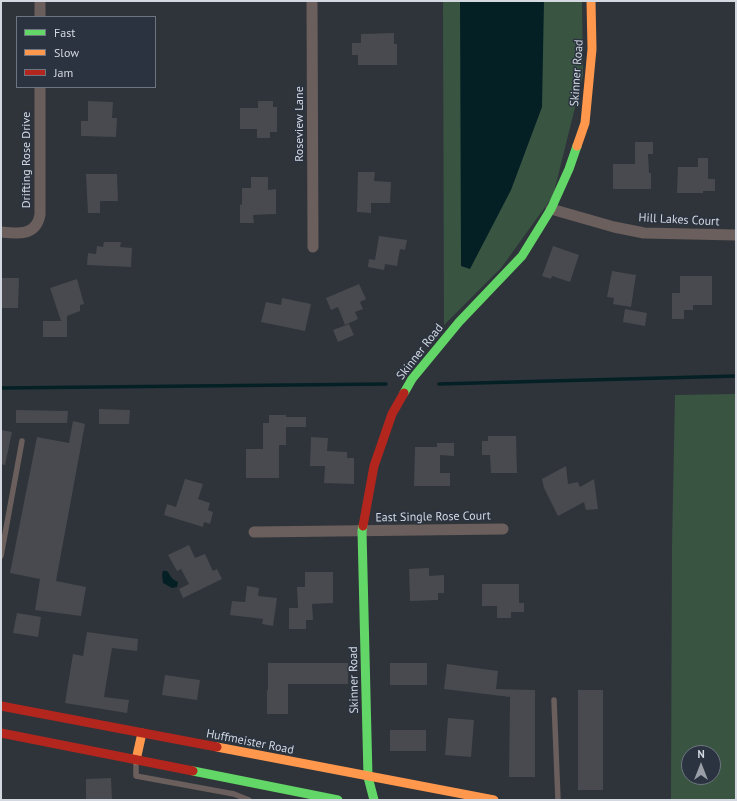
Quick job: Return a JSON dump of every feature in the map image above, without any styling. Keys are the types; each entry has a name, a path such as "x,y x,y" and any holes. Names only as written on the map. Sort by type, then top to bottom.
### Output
{"street":[{"path":"40,1 40,16"},
{"name":"Roseview Lane","path":"312,1 313,247"},
{"name":"Skinner Road","path":"374,800 368,777 362,531 374,466 392,414 412,379 459,322 522,256 551,209 569,169 585,123 592,49 591,1"},
{"name":"Drifting Rose Drive","path":"1,232 20,234 32,230 39,222 40,88"},
{"name":"Hill Lakes Court","path":"551,209 614,227 644,233 736,235"},
{"name":"East Single Rose Court","path":"254,532 503,529"},
{"name":"Huffmeister Road","path":"1,706 494,800"},
{"path":"1,733 136,760 281,792 335,800"},
{"path":"136,760 142,733"},
{"name":"Skinner Road","path":"363,794 368,777"}],"lane":[{"path":"1,556 22,441"},
{"path":"554,700 558,800"},
{"path":"136,760 136,776 227,793 249,800"}],"green space":[{"path":"443,1 582,1 583,75 553,196 501,268 444,325"},
{"path":"736,394 736,800 671,800 672,547 675,395"}],"water":[{"path":"460,1 544,1 542,107 511,190 470,269 461,266"},
{"path":"163,571 168,572 174,580 178,582 177,587 172,588 163,583"}],"building":[{"path":"394,33 394,44 397,44 397,65 358,65 358,55 352,55 352,43 361,43 361,34"},
{"path":"88,101 113,102 112,118 117,118 116,137 81,136 81,121 88,121"},
{"path":"258,101 273,101 273,107 277,107 277,132 270,132 270,138 257,138 257,129 240,129 240,108 258,108"},
{"path":"635,142 653,142 653,154 648,154 649,173 651,173 651,189 613,189 613,164 635,164"},
{"path":"698,158 708,158 708,179 715,179 715,191 703,191 703,193 677,193 678,167 698,167"},
{"path":"358,172 375,172 374,181 391,182 390,203 371,203 371,213 357,212"},
{"path":"86,174 117,174 118,201 100,201 100,213 88,213"},
{"path":"251,177 268,177 268,190 276,189 276,214 253,215 254,223 240,223 242,188 251,188"},
{"path":"379,236 407,240 405,250 400,249 397,266 385,264 384,270 368,267 369,259 375,260"},
{"path":"104,242 121,242 120,247 132,248 131,267 87,265 88,253 96,254 97,246 103,247"},
{"path":"553,246 579,255 570,282 552,276 551,279 542,276"},
{"path":"612,271 636,275 631,307 613,304 614,298 607,297"},
{"path":"680,276 712,276 712,305 693,305 693,310 684,310 684,319 672,319 672,293 680,293"},
{"path":"1,278 19,278 18,308 1,308"},
{"path":"77,279 84,304 80,305 80,311 67,316 67,337 43,337 43,321 61,321 50,288"},
{"path":"359,284 366,299 360,302 363,309 355,312 358,319 345,325 338,307 331,310 326,298"},
{"path":"282,298 311,304 305,331 261,322 266,302 281,305"},
{"path":"625,309 647,313 645,326 623,322"},
{"path":"349,324 354,335 338,342 333,330"},
{"path":"99,409 130,410 129,424 99,424"},
{"path":"16,410 68,411 67,423 16,423"},
{"path":"269,415 306,417 306,427 286,427 286,445 279,445 279,478 246,478 246,449 263,449 263,423 269,423"},
{"path":"73,421 85,424 56,581 86,587 81,616 35,610 40,579 10,573 37,437 69,443"},
{"path":"1,430 12,432 5,465 1,464"},
{"path":"488,436 516,436 517,473 491,473 490,455 482,455 482,441 488,441"},
{"path":"311,437 328,438 327,451 347,452 347,458 354,458 354,484 324,483 325,466 310,466"},
{"path":"437,443 454,443 454,456 440,455 440,473 450,473 450,486 414,486 415,447 437,447"},
{"path":"566,466 568,484 578,482 580,487 594,479 598,509 586,510 584,502 558,516 544,488 542,479"},
{"path":"185,479 203,484 198,499 210,503 208,510 213,512 210,524 204,522 203,527 164,515 167,504 176,507"},
{"path":"189,545 195,558 205,554 213,571 217,569 222,579 183,598 179,589 189,584 181,569 177,571 168,555"},
{"path":"429,568 429,576 444,575 444,593 438,593 438,600 410,601 409,569"},
{"path":"305,572 333,572 333,603 312,604 313,620 306,620 306,629 289,629 289,608 298,608 297,587 305,587"},
{"path":"482,584 519,584 519,603 524,603 524,612 511,612 511,618 497,618 497,606 482,606"},
{"path":"247,586 259,588 258,596 277,598 273,626 262,624 263,619 230,615 232,601 245,602"},
{"path":"17,613 41,617 38,637 13,633"},
{"path":"87,632 138,639 137,651 112,648 104,697 129,700 127,713 65,703 73,654 83,656"},
{"path":"268,663 348,663 348,684 288,684 288,714 267,714"},
{"path":"390,663 427,663 427,685 390,685"},
{"path":"447,664 498,671 496,689 535,690 535,777 509,777 510,697 444,689"},
{"path":"165,675 200,680 197,700 162,695"},
{"path":"578,690 603,690 603,790 578,790"},
{"path":"448,718 474,720 471,757 445,755"},
{"path":"390,730 426,730 426,751 390,751"},
{"path":"111,778 112,800 86,800 86,779"}],"waterway":[{"path":"439,384 736,376"},
{"path":"1,388 386,384"}],"traffic: fast":[{"path":"404,393 412,379 459,322 522,256 551,209 569,169 577,146"},
{"path":"363,526 368,777 374,800"},
{"path":"193,771 338,800"}],"traffic: slow":[{"path":"577,146 585,123 592,49 591,1"},
{"path":"136,760 142,733"},
{"path":"217,747 494,800"}],"traffic: jam":[{"path":"363,526 374,466 392,414 404,393"},
{"path":"1,706 217,747"},
{"path":"1,733 193,771"}]}
